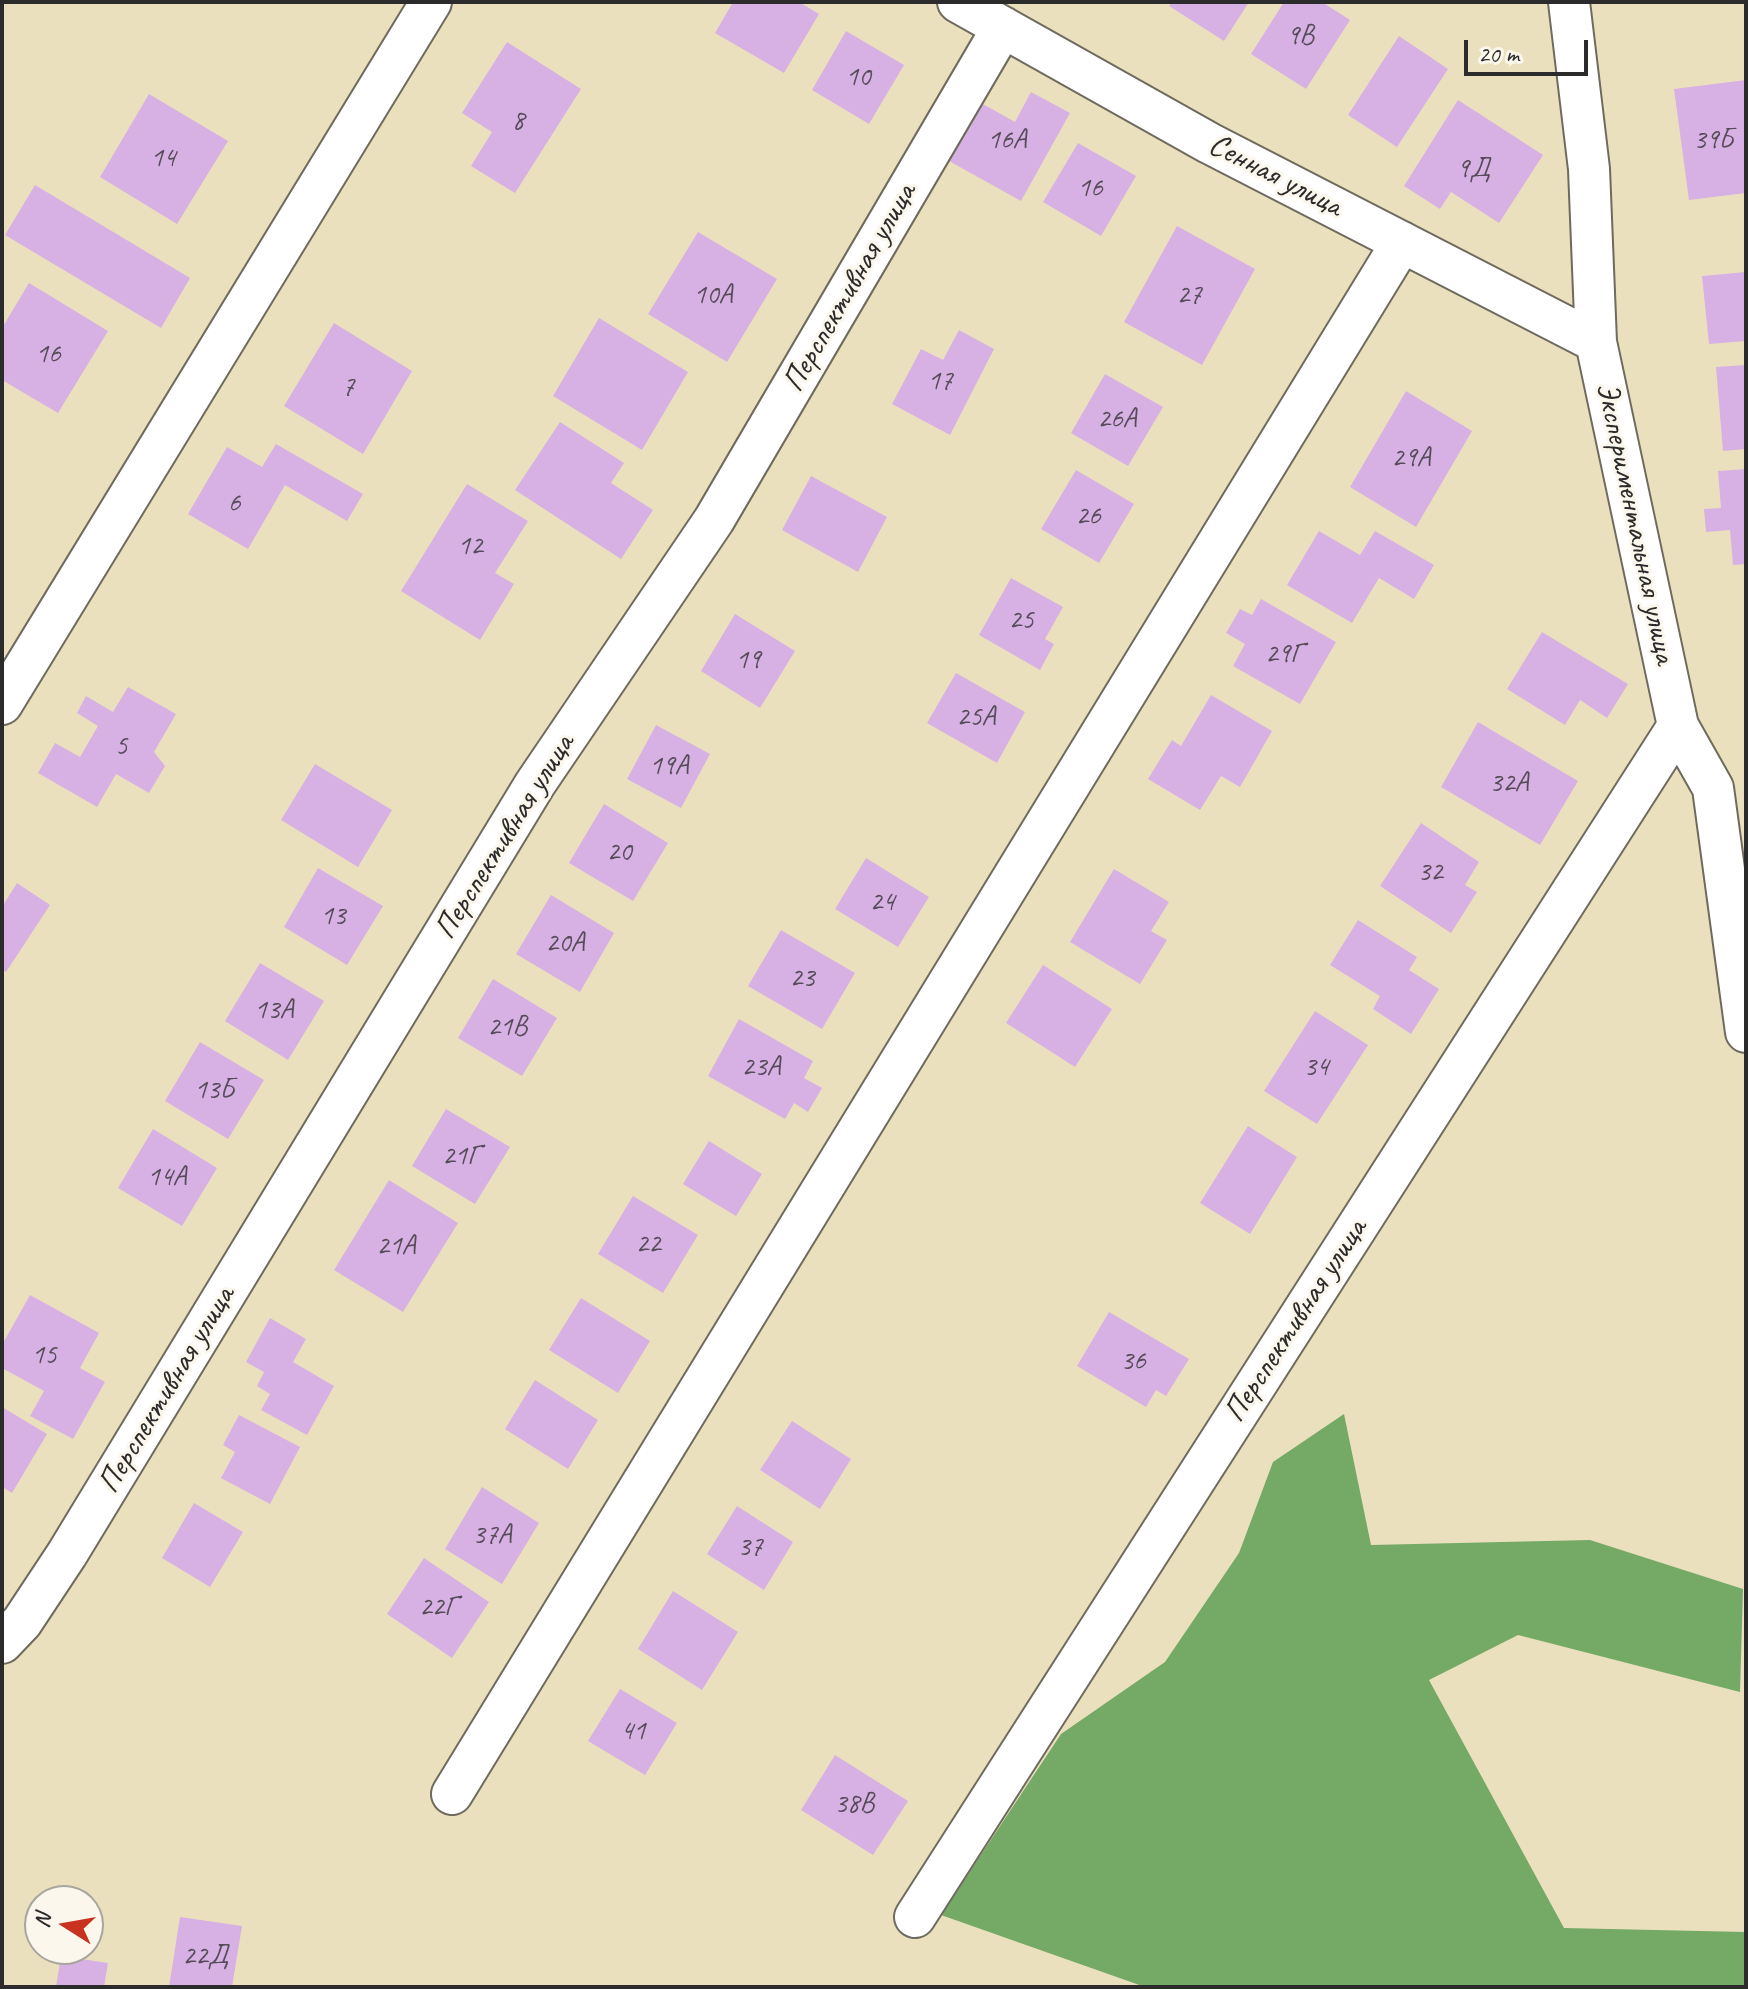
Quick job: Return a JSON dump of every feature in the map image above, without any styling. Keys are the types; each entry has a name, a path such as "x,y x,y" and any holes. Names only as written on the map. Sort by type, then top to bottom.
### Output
{"street":[{"path":"2,704 431,2"},
{"name":"Сенная улица","path":"958,2 1209,143 1596,342"},
{"name":"Экспериментальная улица","path":"1569,2 1589,169 1596,342 1678,726 1713,788 1746,1032"},
{"name":"Перспективная улица","path":"2,1643 22,1622 67,1554 535,784 714,520 1003,27"},
{"path":"452,1794 1402,242"},
{"name":"Перспективная улица","path":"915,1917 1678,726"}],"green space":[{"path":"1344,1414 1371,1545 1590,1540 1743,1589 1740,1692 1518,1635 1429,1680 1564,1928 1746,1932 1746,1987 1145,1987 941,1915 1061,1734 1165,1662 1239,1553 1273,1462"}],"building":[{"path":"733,2 799,2 819,14 784,73 715,33"},
{"path":"1172,2 1249,2 1224,41 1169,6"},
{"path":"1284,2 1322,2 1350,20 1306,89 1251,54"},
{"path":"846,31 904,65 869,124 812,90"},
{"path":"1399,36 1448,69 1397,147 1348,115"},
{"path":"507,42 581,89 515,193 471,166 492,132 462,113"},
{"path":"1746,80 1746,193 1689,200 1674,89"},
{"path":"1031,92 1070,113 1021,201 949,161 981,103 1015,122"},
{"path":"149,94 228,141 177,224 100,177"},
{"path":"1458,100 1543,155 1499,223 1451,192 1440,209 1404,186"},
{"path":"1078,143 1136,176 1101,236 1043,202"},
{"path":"35,185 190,278 161,328 5,235"},
{"path":"1177,226 1255,269 1202,365 1124,322"},
{"path":"698,232 777,279 727,362 648,314"},
{"path":"1746,272 1746,341 1709,344 1702,276"},
{"path":"29,283 108,331 58,413 2,380 2,328"},
{"path":"599,318 688,372 642,450 553,396"},
{"path":"334,323 412,371 363,454 284,406"},
{"path":"959,330 994,349 950,435 892,404 921,349 943,360"},
{"path":"1746,365 1746,449 1723,451 1716,367"},
{"path":"1105,374 1163,407 1128,466 1071,433"},
{"path":"1406,391 1472,431 1416,527 1350,487"},
{"path":"560,422 624,463 611,483 653,510 621,559 515,490"},
{"path":"276,444 363,494 347,521 285,485 248,549 188,514 227,447 262,467"},
{"path":"1746,469 1746,564 1733,565 1730,530 1706,532 1704,509 1721,508 1718,471"},
{"path":"1076,470 1134,504 1099,563 1041,529"},
{"path":"811,476 887,517 858,572 782,530"},
{"path":"467,484 528,521 495,573 514,584 480,640 401,591"},
{"path":"1319,531 1360,555 1375,531 1434,565 1414,599 1379,578 1352,623 1287,585"},
{"path":"1011,578 1063,607 1045,639 1054,644 1040,670 979,635"},
{"path":"1261,599 1336,642 1300,704 1233,666 1245,644 1226,633 1240,609 1252,615"},
{"path":"735,614 795,651 760,708 701,671"},
{"path":"1542,632 1628,684 1607,718 1580,700 1565,725 1507,689"},
{"path":"956,673 1025,712 997,763 927,723"},
{"path":"128,687 176,714 154,752 165,766 149,793 116,774 97,807 38,773 55,743 80,757 98,726 77,713 86,696 113,712"},
{"path":"1211,695 1272,731 1240,787 1221,776 1200,810 1148,779 1172,740 1181,746"},
{"path":"1478,722 1578,781 1540,845 1441,787"},
{"path":"656,725 710,754 681,808 627,779"},
{"path":"315,764 392,810 358,867 281,820"},
{"path":"604,804 668,843 633,901 569,863"},
{"path":"1421,823 1479,862 1465,885 1477,892 1451,933 1380,886"},
{"path":"866,858 929,897 898,947 835,909"},
{"path":"318,868 383,906 347,965 284,927"},
{"path":"1114,869 1169,902 1151,931 1167,940 1140,984 1070,942"},
{"path":"17,883 50,905 6,972 2,969 2,907"},
{"path":"551,895 614,933 580,992 516,954"},
{"path":"1358,920 1417,957 1409,970 1439,989 1411,1034 1373,1009 1380,996 1330,965"},
{"path":"781,930 855,973 822,1029 748,986"},
{"path":"260,963 324,1001 288,1060 225,1021"},
{"path":"1043,965 1112,1009 1075,1067 1006,1023"},
{"path":"493,979 557,1018 522,1076 458,1038"},
{"path":"1315,1011 1368,1045 1317,1124 1264,1091"},
{"path":"739,1019 813,1061 804,1078 822,1088 808,1112 794,1103 785,1119 708,1076"},
{"path":"200,1042 264,1080 228,1139 165,1101"},
{"path":"446,1109 510,1147 475,1204 412,1166"},
{"path":"1248,1126 1297,1157 1250,1234 1200,1203"},
{"path":"153,1129 217,1168 182,1226 118,1188"},
{"path":"709,1141 762,1174 736,1216 683,1184"},
{"path":"389,1180 458,1223 403,1312 334,1270"},
{"path":"633,1196 698,1235 663,1293 598,1254"},
{"path":"30,1295 99,1333 80,1368 105,1382 73,1439 30,1416 44,1391 2,1368 2,1345"},
{"path":"581,1298 650,1341 618,1393 549,1350"},
{"path":"1109,1312 1189,1359 1166,1396 1156,1390 1146,1407 1077,1366"},
{"path":"270,1318 306,1339 293,1362 334,1386 307,1435 261,1410 270,1394 257,1386 264,1372 246,1362"},
{"path":"535,1380 598,1420 568,1469 505,1429"},
{"path":"2,1407 47,1434 12,1493 2,1487"},
{"path":"239,1415 300,1447 270,1504 221,1478 235,1452 223,1445"},
{"path":"792,1421 851,1459 820,1509 760,1470"},
{"path":"482,1487 539,1523 502,1584 445,1549"},
{"path":"194,1503 243,1532 210,1587 162,1558"},
{"path":"737,1506 793,1542 764,1590 707,1554"},
{"path":"424,1558 489,1602 452,1658 387,1614"},
{"path":"673,1591 738,1632 702,1690 638,1649"},
{"path":"620,1689 677,1723 645,1775 588,1741"},
{"path":"835,1755 908,1801 873,1855 801,1810"},
{"path":"180,1917 242,1926 232,1987 169,1987"},
{"path":"108,1963 104,1987 56,1987 60,1965"}]}
